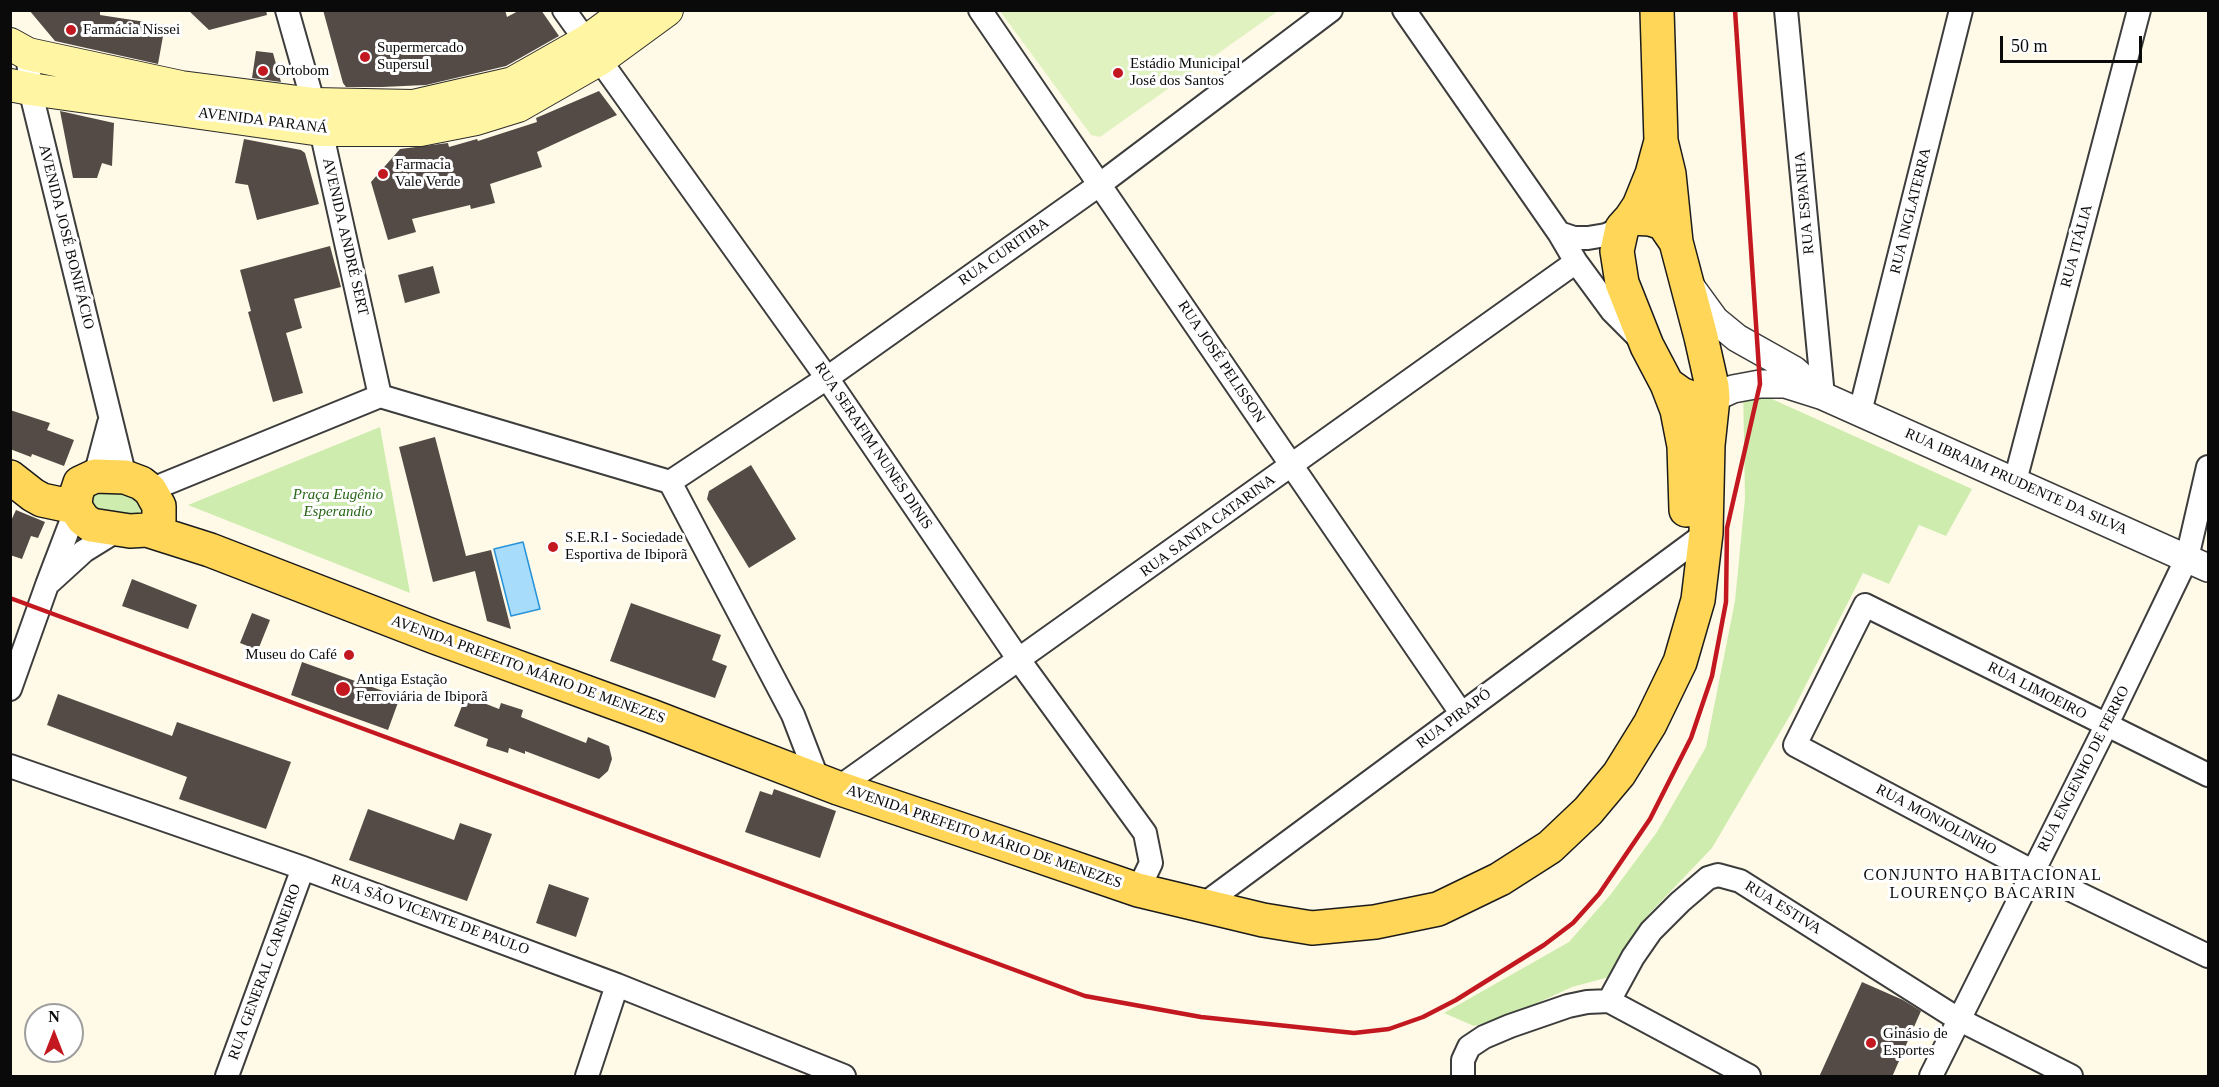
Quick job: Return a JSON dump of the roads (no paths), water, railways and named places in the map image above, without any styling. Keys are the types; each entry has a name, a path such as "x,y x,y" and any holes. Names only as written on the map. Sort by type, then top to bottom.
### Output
{"main road":[{"name":"AVENIDA PARANÁ","path":"594,50 629,10"},
{"name":"AVENIDA PARANÁ","path":"20,87 179,99 420,129 476,119 518,106 594,50 667,10"},
{"path":"1657,10 1661,141 1669,174 1676,242"},
{"name":"AVENIDA PARANÁ","path":"19,49 179,99"},
{"path":"1626,223 1639,206 1652,174 1661,141"},
{"path":"1626,223 1650,219 1664,224 1676,242"},
{"name":"AVENIDA PREFEITO MÁRIO DE MENEZES","path":"10,477 114,502 210,550 435,637 828,784 1138,890 1263,920 1312,928 1375,922 1438,909 1500,879 1550,847 1588,811 1619,774 1650,724 1680,662 1698,600 1696,541 1677,410 1667,384 1647,346 1622,283 1617,251 1626,223"},
{"name":"AVENIDA PREFEITO MÁRIO DE MENEZES","path":"1676,242 1701,337 1713,398 1696,541"},
{"path":"1667,384 1681,394 1694,399 1713,398"}],"street":[{"name":"AVENIDA ANDRÉ SERT","path":"287,10 317,117 380,396"},
{"name":"RUA SERAFIM NUNES DINIS","path":"564,10 827,378 1019,660 1145,833 1150,863 1138,890"},
{"name":"RUA JOSÉ PELISSON","path":"980,10 1461,713"},
{"name":"RUA CURITIBA","path":"670,482 827,378 1099,185 1331,10"},
{"path":"1404,10 1559,233 1576,262 1612,310 1647,346"},
{"name":"RUA ESPANHA","path":"1786,10 1822,396"},
{"name":"RUA INGLATERRA","path":"1860,412 1961,10"},
{"name":"RUA ITÁLIA","path":"2014,481 2139,10"},
{"name":"AVENIDA JOSÉ BONIFÁCIO","path":"19,49 20,87 110,419 114,502"},
{"path":"1559,233 1574,238 1588,238 1606,235 1626,223"},
{"name":"RUA SANTA CATARINA","path":"828,784 1019,660 1576,262"},
{"name":"RUA IBRAIM PRUDENTE DA SILVA","path":"1685,279 1715,320 1737,338 1794,370 1822,396"},
{"name":"RUA IBRAIM PRUDENTE DA SILVA","path":"1713,398 1733,389 1760,384 1785,384 1822,396 2198,563"},
{"path":"10,689 47,585 114,502 380,396 670,482 828,784"},
{"name":"RUA ENGENHO DE FERRO","path":"1931,1077 2106,726 2198,563 2208,467"},
{"path":"47,585 84,551 114,502"},
{"name":"RUA PIRAPÓ","path":"1203,905 1696,541"},
{"name":"RUA LIMOEIRO","path":"1795,745 1865,605 2208,776"},
{"name":"RUA MONJOLINHO","path":"1795,745 2032,871 2208,956"},
{"name":"RUA SÃO VICENTE DE PAULO","path":"10,766 303,868 617,985 844,1077"},
{"name":"RUA GENERAL CARNEIRO","path":"227,1077 303,868"},
{"name":"RUA ESTIVA","path":"1609,1001 1633,957 1651,931 1708,878 1718,875 1740,881 1958,1019 2071,1077"},
{"path":"586,1077 617,985"},
{"path":"1463,1068 1470,1047 1484,1037 1568,1006 1609,1001 1749,1077"}],"water":[{"path":"523,542 540,609 511,616 494,549"}],"railway":[{"path":"10,598 1085,996 1201,1017 1354,1033 1389,1029 1423,1017 1456,1000 1544,945 1573,923 1599,894 1650,819 1691,738 1712,676 1726,602 1727,528 1760,384 1735,10"}],"place":[{"name":"Farmácia Nissei","path":"71,30"},
{"name":"Supermercado Supersul","path":"365,57"},
{"name":"Ortobom","path":"263,71"},
{"name":"Estádio Municipal José dos Santos","path":"1118,73"},
{"name":"Farmacia Vale Verde","path":"383,174"},
{"name":"S.E.R.I - Sociedade Esportiva de Ibiporã","path":"553,547"},
{"name":"Museu do Café","path":"349,655"},
{"name":"Antiga Estação Ferroviária de Ibiporã","path":"343,689"},
{"name":"Ginásio de Esportes","path":"1871,1043"}],"district":[{"name":"CONJUNTO HABITACIONAL LOURENÇO BACARIN","path":"1983,885"}],"park label":[{"name":"Praça Eugênio Esperandio","path":"338,504"}]}
